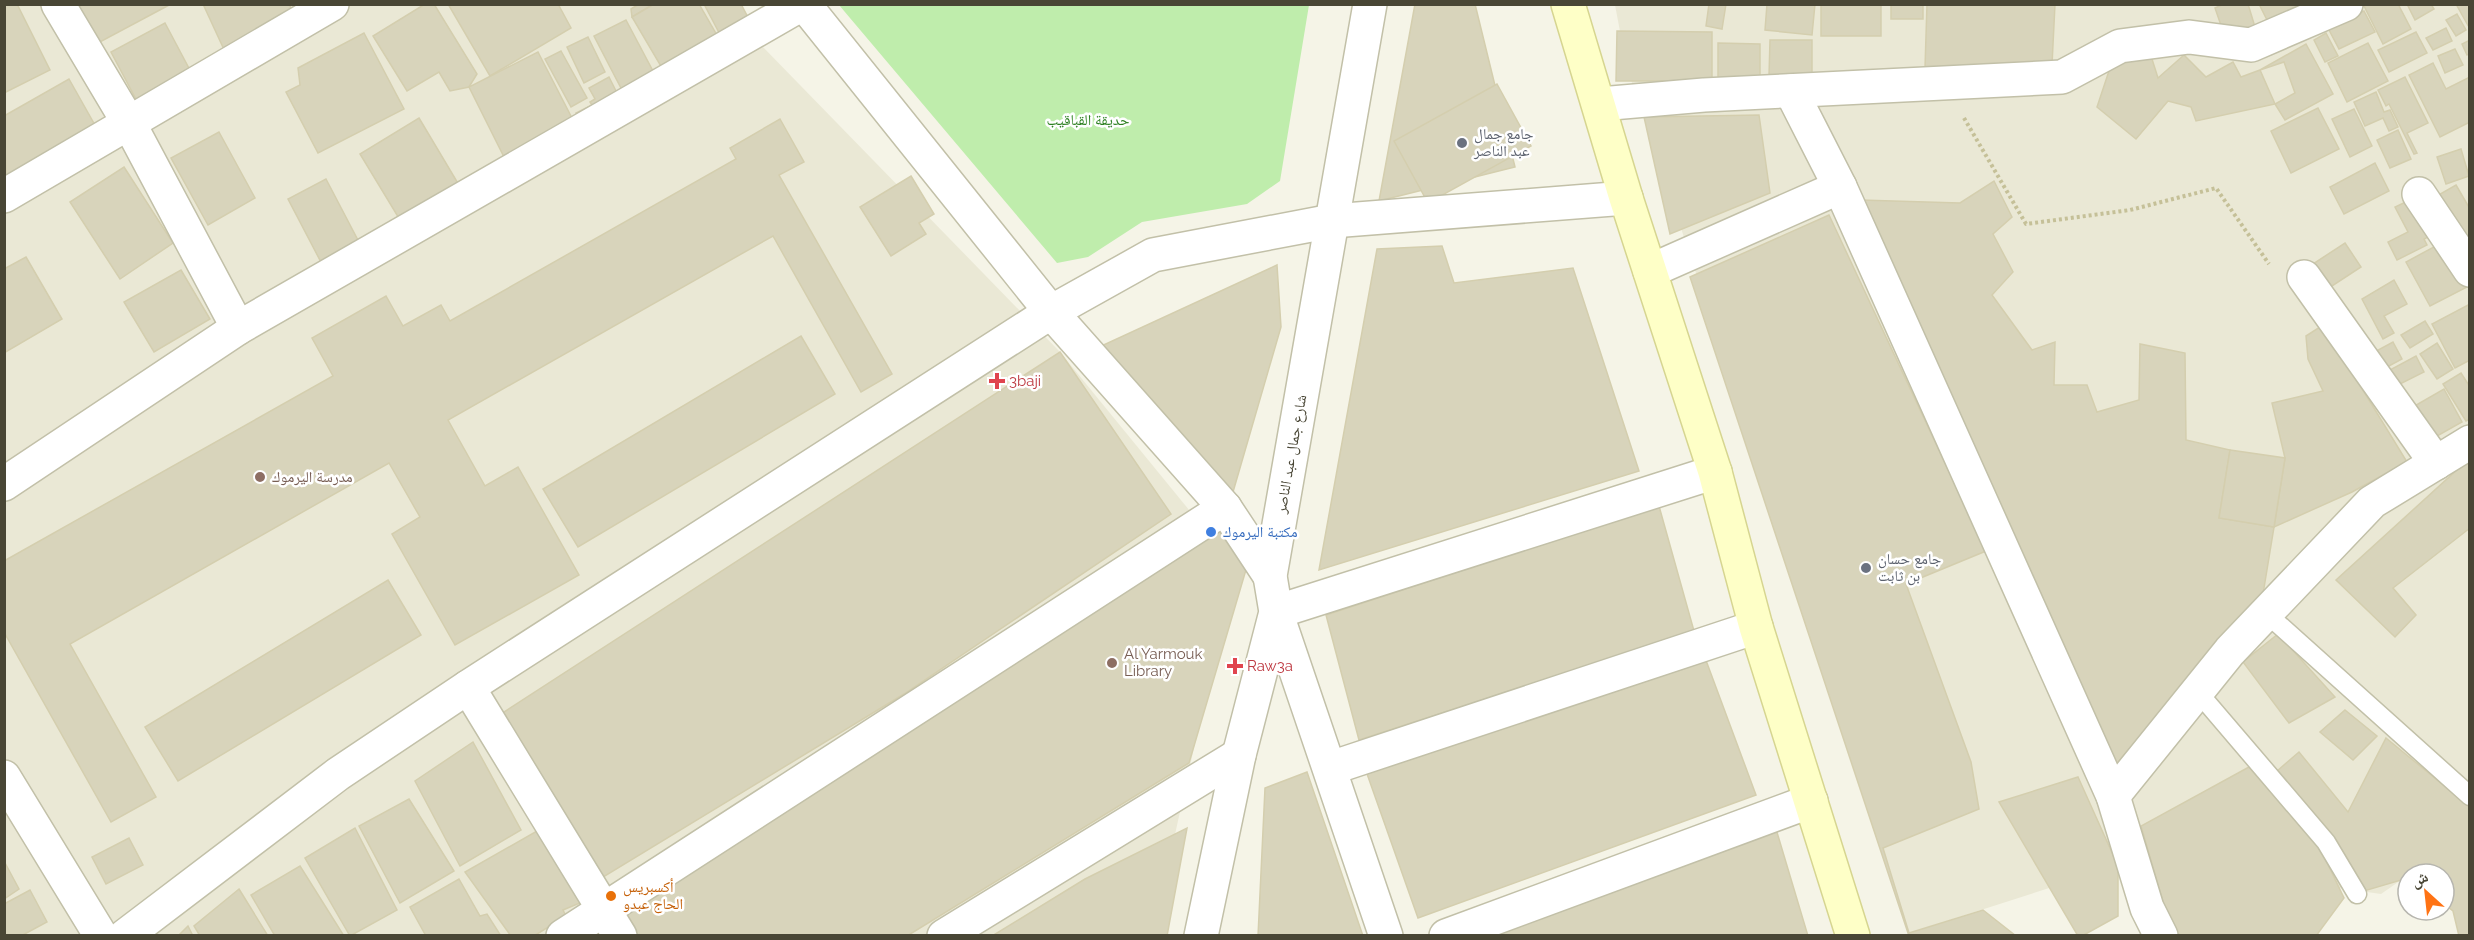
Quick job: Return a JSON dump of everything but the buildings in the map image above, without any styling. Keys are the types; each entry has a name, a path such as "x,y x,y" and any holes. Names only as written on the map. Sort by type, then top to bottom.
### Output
{"main road":[{"path":"1568,4 1600,104 1626,198 1715,472 1756,627 1853,936"}],"street":[{"path":"58,4 130,125 238,328"},
{"path":"4,196 130,125 332,4"},
{"path":"4,484 238,328 803,4 1052,312 1225,508 1270,576"},
{"name":"شارع جمال عبد الناصر","path":"1201,936 1239,756 1276,612 1270,576 1370,4"},
{"path":"1600,104 1943,82 2062,77 2120,46 2189,37 2251,45 2346,4"},
{"path":"1791,91 1839,187 2113,796 2148,926"},
{"path":"1650,271 1839,187"},
{"path":"2419,194 2469,270"},
{"path":"125,936 338,774 468,687 1052,312 1153,255 1332,221 1626,198"},
{"path":"2304,277 2436,463"},
{"path":"2113,796 2229,651 2372,502 2469,442"},
{"path":"1386,936 1331,768 1276,612 1715,472"},
{"path":"563,936 612,923 1225,508"},
{"path":"1331,768 1756,627"},
{"path":"468,687 612,923"},
{"path":"944,936 1239,756"},
{"path":"4,777 101,936"},
{"path":"1446,936 1811,801"}],"lane":[{"path":"2266,613 2469,796"},
{"path":"2197,692 2326,842 2356,894"}],"path":[{"path":"1943,82 2026,224 2130,210 2216,188 2274,271 2304,277"}],"shaded area":[{"path":"5,5 722,5 1060,352 1234,565 1153,935 5,936"},
{"path":"1615,5 2469,5 2469,833 2427,862 2396,862 2396,884 2381,894 2311,884 2188,935 2149,856 1909,933 1790,552 1627,68"}],"green space":[{"name":"حديقة القباقيب","path":"839,5 1309,5 1280,181 1247,204 1142,222 1088,257 1057,263"}],"place":[{"name":"جامع جمال عبد الناصر","path":"1462,143"},
{"name":"3baji","path":"997,381"},
{"name":"مدرسة اليرموك","path":"260,477"},
{"name":"مكتبة اليرموك","path":"1211,532"},
{"name":"جامع حسان بن ثابت","path":"1866,568"},
{"name":"Al Yarmouk Library","path":"1112,663"},
{"name":"Raw3a","path":"1235,666"},
{"name":"أكسبريس الحاج عبدو","path":"611,896"}]}
